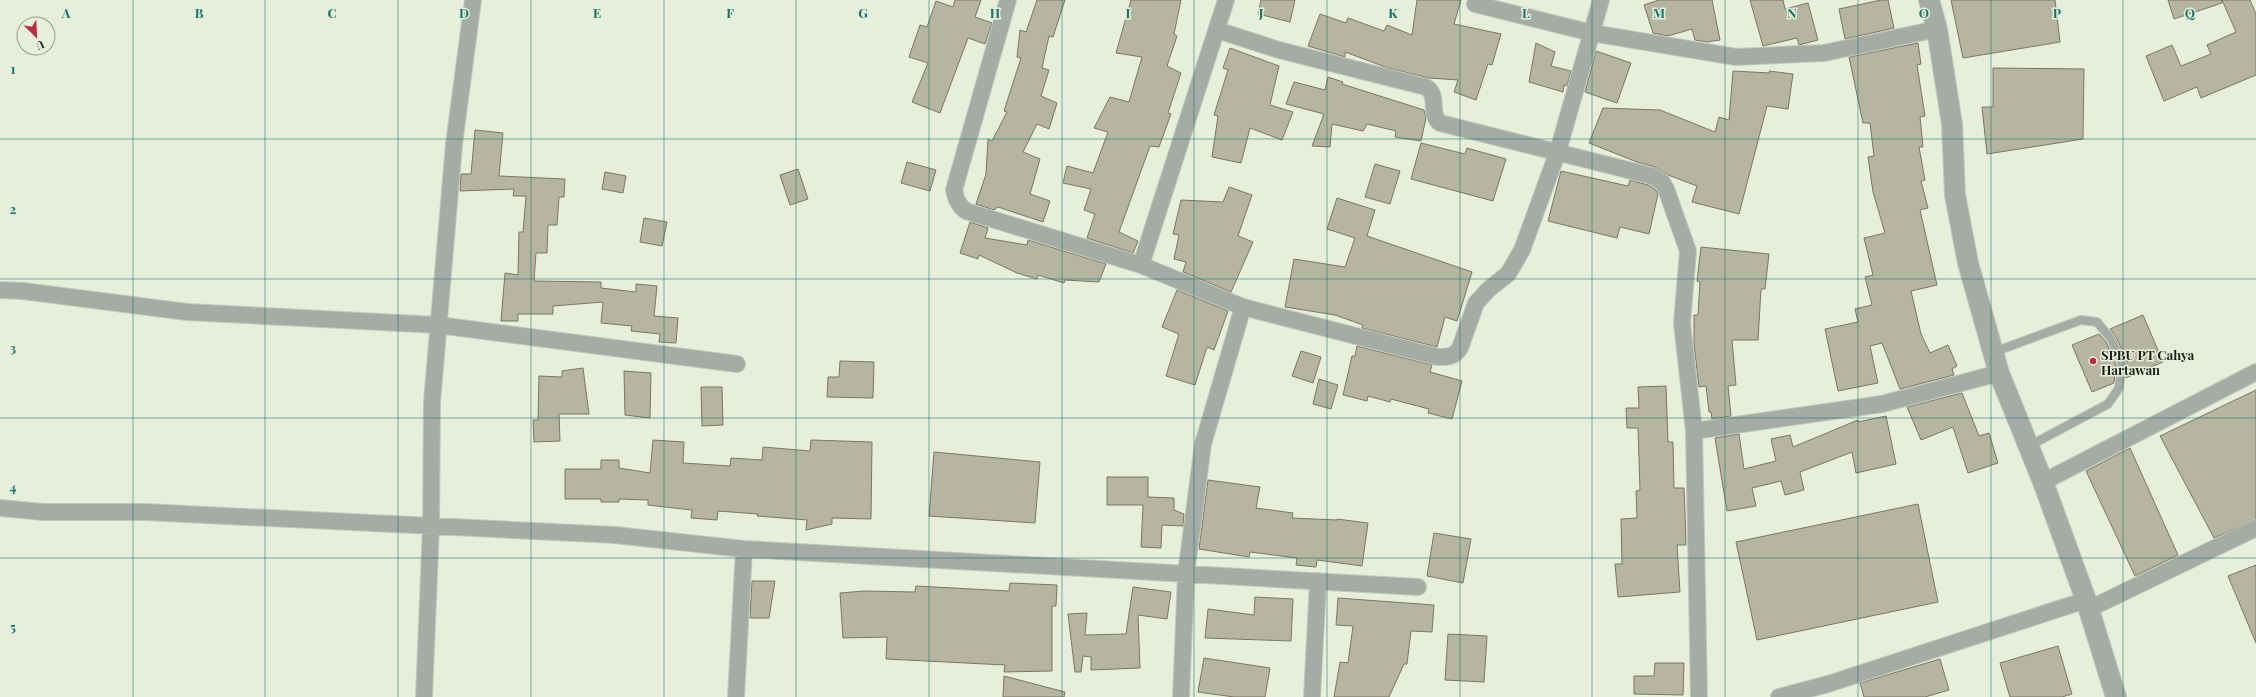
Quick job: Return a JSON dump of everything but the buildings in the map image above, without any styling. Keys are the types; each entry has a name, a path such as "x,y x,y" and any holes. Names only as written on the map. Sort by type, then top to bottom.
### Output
{"street":[{"path":"424,697 431,526 432,402 454,144 473,0"},
{"path":"1008,0 954,190 956,199 966,211 1140,265 1243,307 1438,357 1448,357 1456,354 1460,348 1476,303 1489,289 1504,279 1514,266 1558,151 1601,0"},
{"path":"1140,265 1226,0"},
{"path":"1929,0 1937,29 1952,124 1955,195 1968,263 1999,373 2043,482 2088,604 2116,697"},
{"path":"1475,4 1592,33 1736,57 1824,53 1937,29"},
{"path":"1217,30 1279,50 1426,87 1434,97 1435,117 1440,123 1558,151 1652,176 1662,182 1666,189 1688,251 1682,323 1694,431 1700,697"},
{"path":"0,290 31,292 187,312 438,325 737,364"},
{"path":"1181,697 1186,574 1203,444 1243,307"},
{"path":"2043,482 2256,372"},
{"path":"1694,431 1882,404 1999,373"},
{"path":"0,508 43,512 146,512 615,535 744,549 1318,581 1418,588"},
{"path":"1779,697 1829,691 2088,604 2256,528"},
{"path":"736,697 744,549"},
{"path":"1312,697 1318,581"}],"lane":[{"path":"1993,352 2081,320 2097,322 2111,339 2122,364 2119,388 2108,404 2028,447"}],"place":[{"name":"SPBU PT Cahya Hartawan","path":"2093,361"}]}
